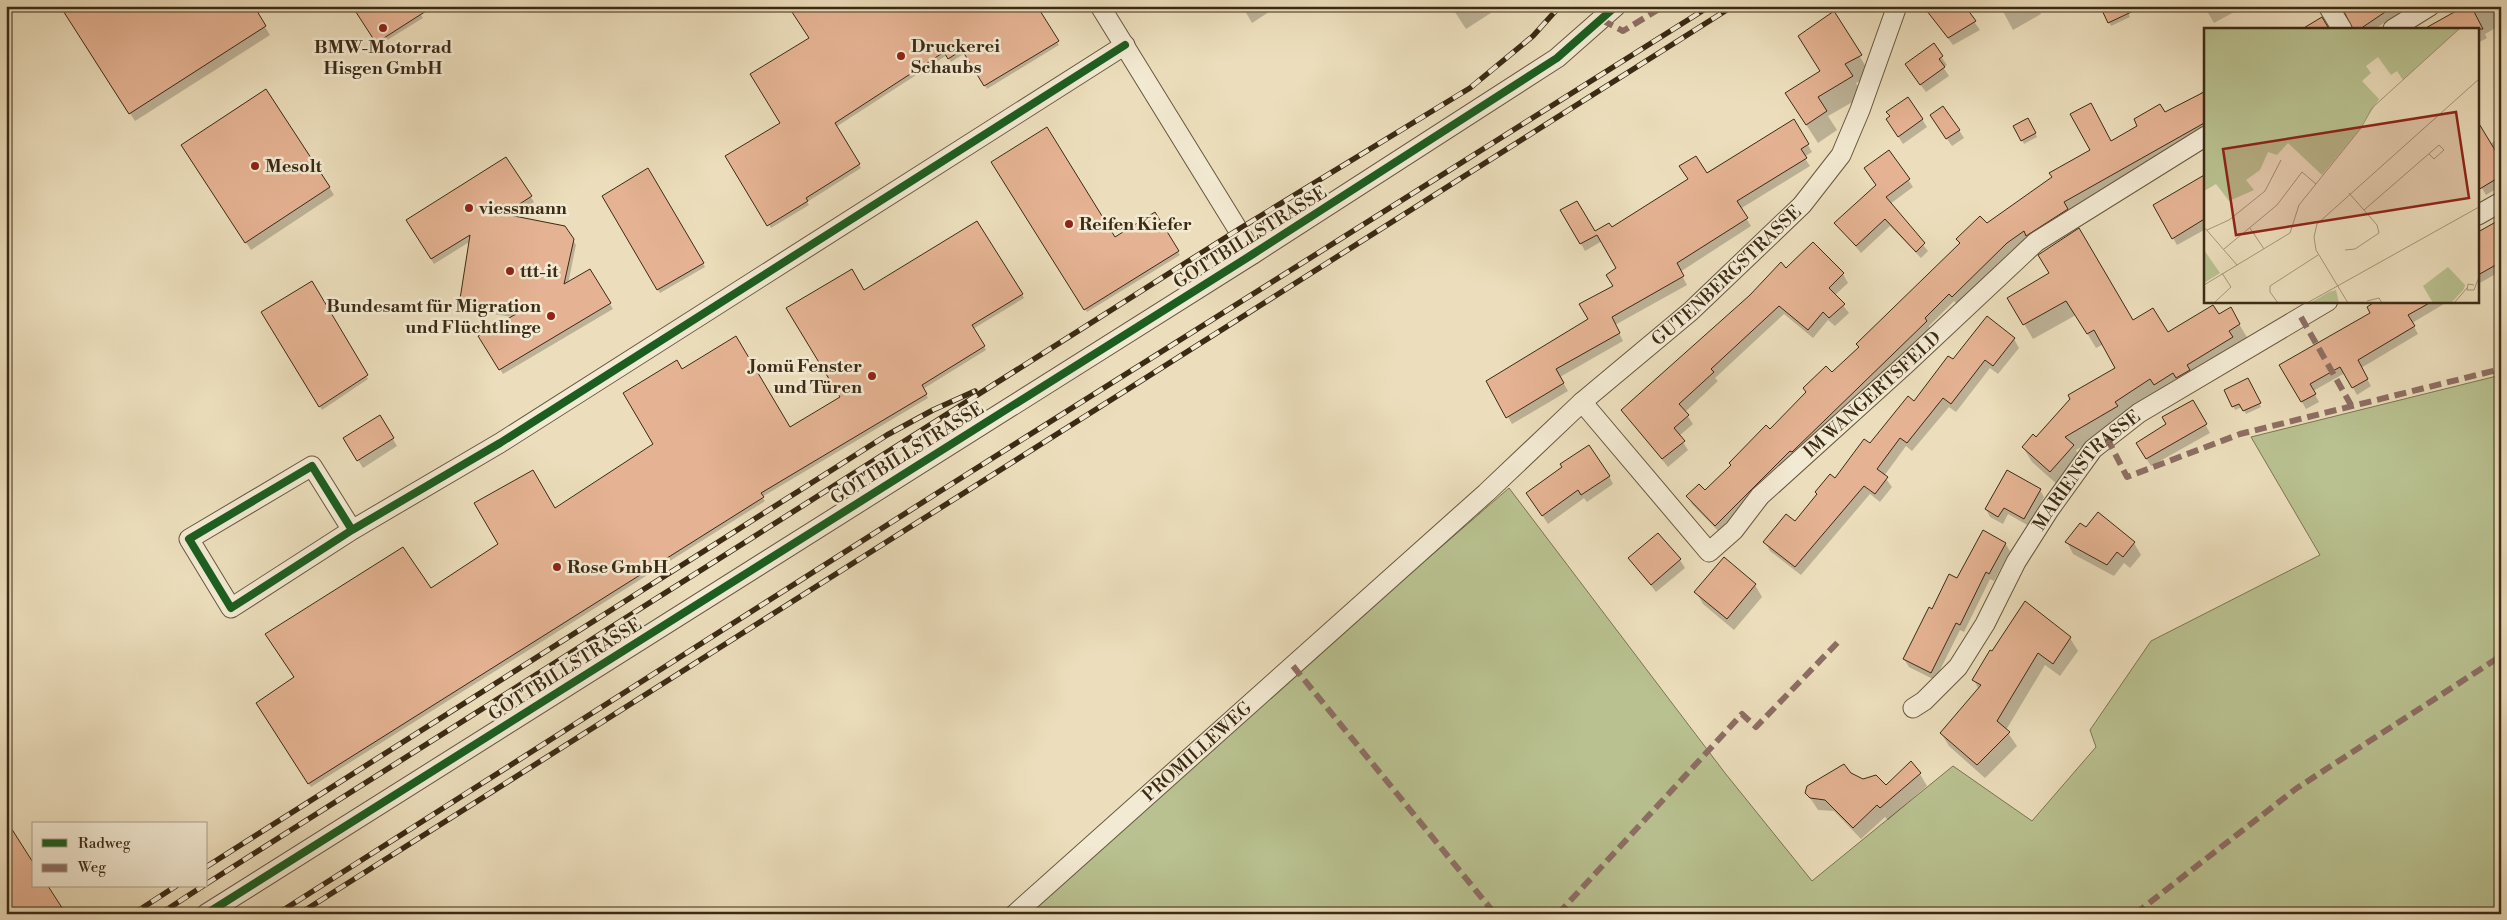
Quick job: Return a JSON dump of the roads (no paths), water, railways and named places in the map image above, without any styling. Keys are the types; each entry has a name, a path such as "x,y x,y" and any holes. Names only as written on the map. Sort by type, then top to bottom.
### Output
{"street":[{"name":"GOTTBILLSTRASSE","path":"1100,6 1253,254"},
{"name":"GOTTBILLSTRASSE","path":"206,914 1253,254 1557,58 1616,6"},
{"name":"GUTENBERGSTRASSE","path":"1486,493 1582,402 1691,311 1802,205 1842,155 1897,6"},
{"path":"2328,6 2341,28"},
{"path":"2395,28 2430,6"},
{"path":"352,530 312,466 189,539 231,608 352,530 508,437 1125,45"},
{"name":"IM WANGERTSFELD","path":"1582,402 1709,552 1734,530 1760,496 1906,364 2036,242 2204,137"},
{"path":"2480,213 2501,202"},
{"name":"MARIENSTRASSE","path":"1913,708 1924,701 1958,667 1985,624 2016,562 2049,510 2094,449 2139,413 2326,302"},
{"name":"PROMILLEWEG","path":"1015,914 1486,493"}],"railway":[{"path":"208,883 1239,229 1470,88 1533,36 1560,6"},
{"path":"277,914 942,490 1710,6"},
{"path":"299,914 1733,6"},
{"path":"208,866 887,435 933,410 975,391"},
{"path":"133,914 173,888"},
{"path":"160,914 200,888"}],"place":[{"name":"BMW-Motorrad Hisgen GmbH","path":"383,28"},
{"name":"Druckerei Schaubs","path":"901,56"},
{"name":"Mesolt","path":"255,166"},
{"name":"viessmann","path":"469,208"},
{"name":"Reifen Kiefer","path":"1069,224"},
{"name":"ttt-it","path":"510,271"},
{"name":"Bundesamt für Migration und Flüchtlinge","path":"551,316"},
{"name":"Jomü Fenster und Türen","path":"872,376"},
{"name":"Rose GmbH","path":"557,567"}]}
